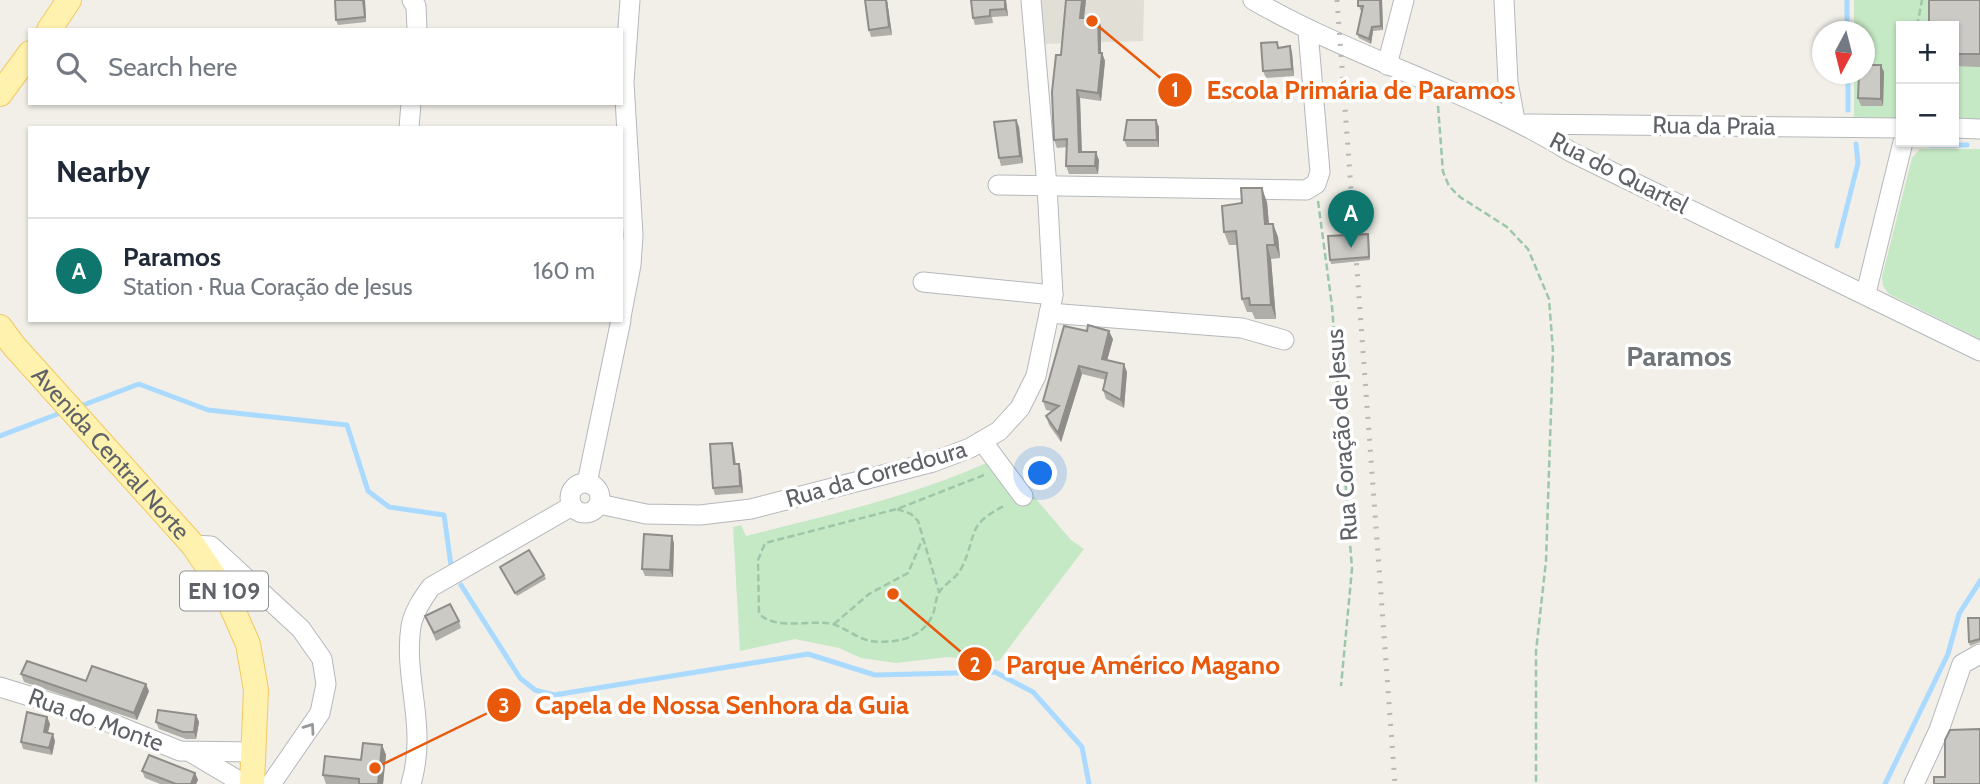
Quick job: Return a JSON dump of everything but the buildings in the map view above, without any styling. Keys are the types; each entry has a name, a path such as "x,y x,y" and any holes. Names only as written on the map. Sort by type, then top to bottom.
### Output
{"main road":[{"path":"50,28 69,0"},
{"path":"0,94 28,56"},
{"name":"Avenida Central Norte","path":"0,327 32,367 193,545 226,594 248,644 256,690 252,784"}],"street":[{"path":"412,0 416,5 417,28"},
{"path":"623,309 632,265 633,235 624,82 630,0"},
{"name":"Rua da Corredoura","path":"599,504 646,514 700,515 751,509 933,462 999,431 1020,408 1036,376 1051,304 1047,186 1031,0"},
{"name":"Rua do Quartel","path":"1253,0 1330,42 1520,122 1571,152 1866,293 1980,351"},
{"path":"1387,65 1405,0"},
{"path":"1504,0 1508,82 1520,122"},
{"path":"998,185 1306,190 1316,184 1320,172 1308,31"},
{"path":"1483,106 1508,82"},
{"path":"409,126 411,105"},
{"name":"Rua da Praia","path":"1520,122 1896,128"},
{"path":"1959,128 1980,129"},
{"path":"1866,293 1902,147"},
{"path":"923,282 1051,304 1242,328 1284,340"},
{"path":"587,483 620,322"},
{"path":"982,441 1023,496"},
{"path":"587,483 598,491 599,504 588,513 579,512 572,506 570,496 574,488 587,483"},
{"path":"411,784 419,740 411,625 419,603 431,587 572,506"},
{"path":"193,545 211,546 301,629 322,659 326,684 320,713 271,784"},
{"path":"1914,784 1962,664 1980,654"},
{"name":"Rua do Monte","path":"0,687 65,706 191,752 244,784"},
{"name":"Rua do Monte","path":"191,752 254,752"},
{"path":"1925,760 1926,784"}],"path":[{"path":"1918,21 1922,0"},
{"path":"1439,89 1443,172 1449,186 1460,197 1507,227 1528,249 1549,299 1553,351 1546,561 1536,651 1536,784"},
{"name":"Rua Coração de Jesus","path":"1316,184 1332,306 1352,569 1341,686"},
{"path":"898,509 911,514 918,521 939,592 932,617 922,630 907,639 869,641 834,624 776,623 759,614 760,549 765,543 898,509 945,493 1000,468"},
{"path":"939,592 956,578 963,566 970,537 980,522 1023,496"},
{"path":"834,624 869,594 908,573 923,538"}],"shaded area":[{"path":"1038,0 1144,0 1143,41 1045,44"}],"green space":[{"path":"1854,0 1980,0 1980,121 1959,121 1959,21 1896,21 1896,120 1854,120 1854,84 1875,84 1875,21 1854,21"},
{"path":"1920,149 1980,149 1980,339 1889,294 1883,286 1882,277 1912,158"},
{"path":"1000,457 1071,540 1084,549 999,661 947,657 896,663 861,658 839,648 795,639 740,651 733,527 741,525 746,536 843,511 907,493"}],"waterway":[{"path":"1847,0 1847,21"},
{"path":"1848,84 1848,110"},
{"path":"1837,246 1858,163 1856,144"},
{"path":"1959,145 1967,145"},
{"path":"78,407 139,384 208,410 347,425 368,491 389,507 444,515 451,565"},
{"path":"0,436 63,412"},
{"path":"1885,784 1948,654 1959,614 1980,581"},
{"path":"461,585 520,678 535,690 554,695 808,654 875,675 995,672 1033,692 1082,747 1089,784"}],"railway":[{"path":"1337,0 1395,784"}],"place":[{"name":"Escola Primária de Paramos","path":"1092,21"},
{"name":"Paramos","path":"1351,248"},
{"name":"Parque Américo Magano","path":"893,594"},
{"name":"Capela de Nossa Senhora da Guia","path":"375,768"}],"district":[{"name":"Paramos","path":"1679,356"}]}
